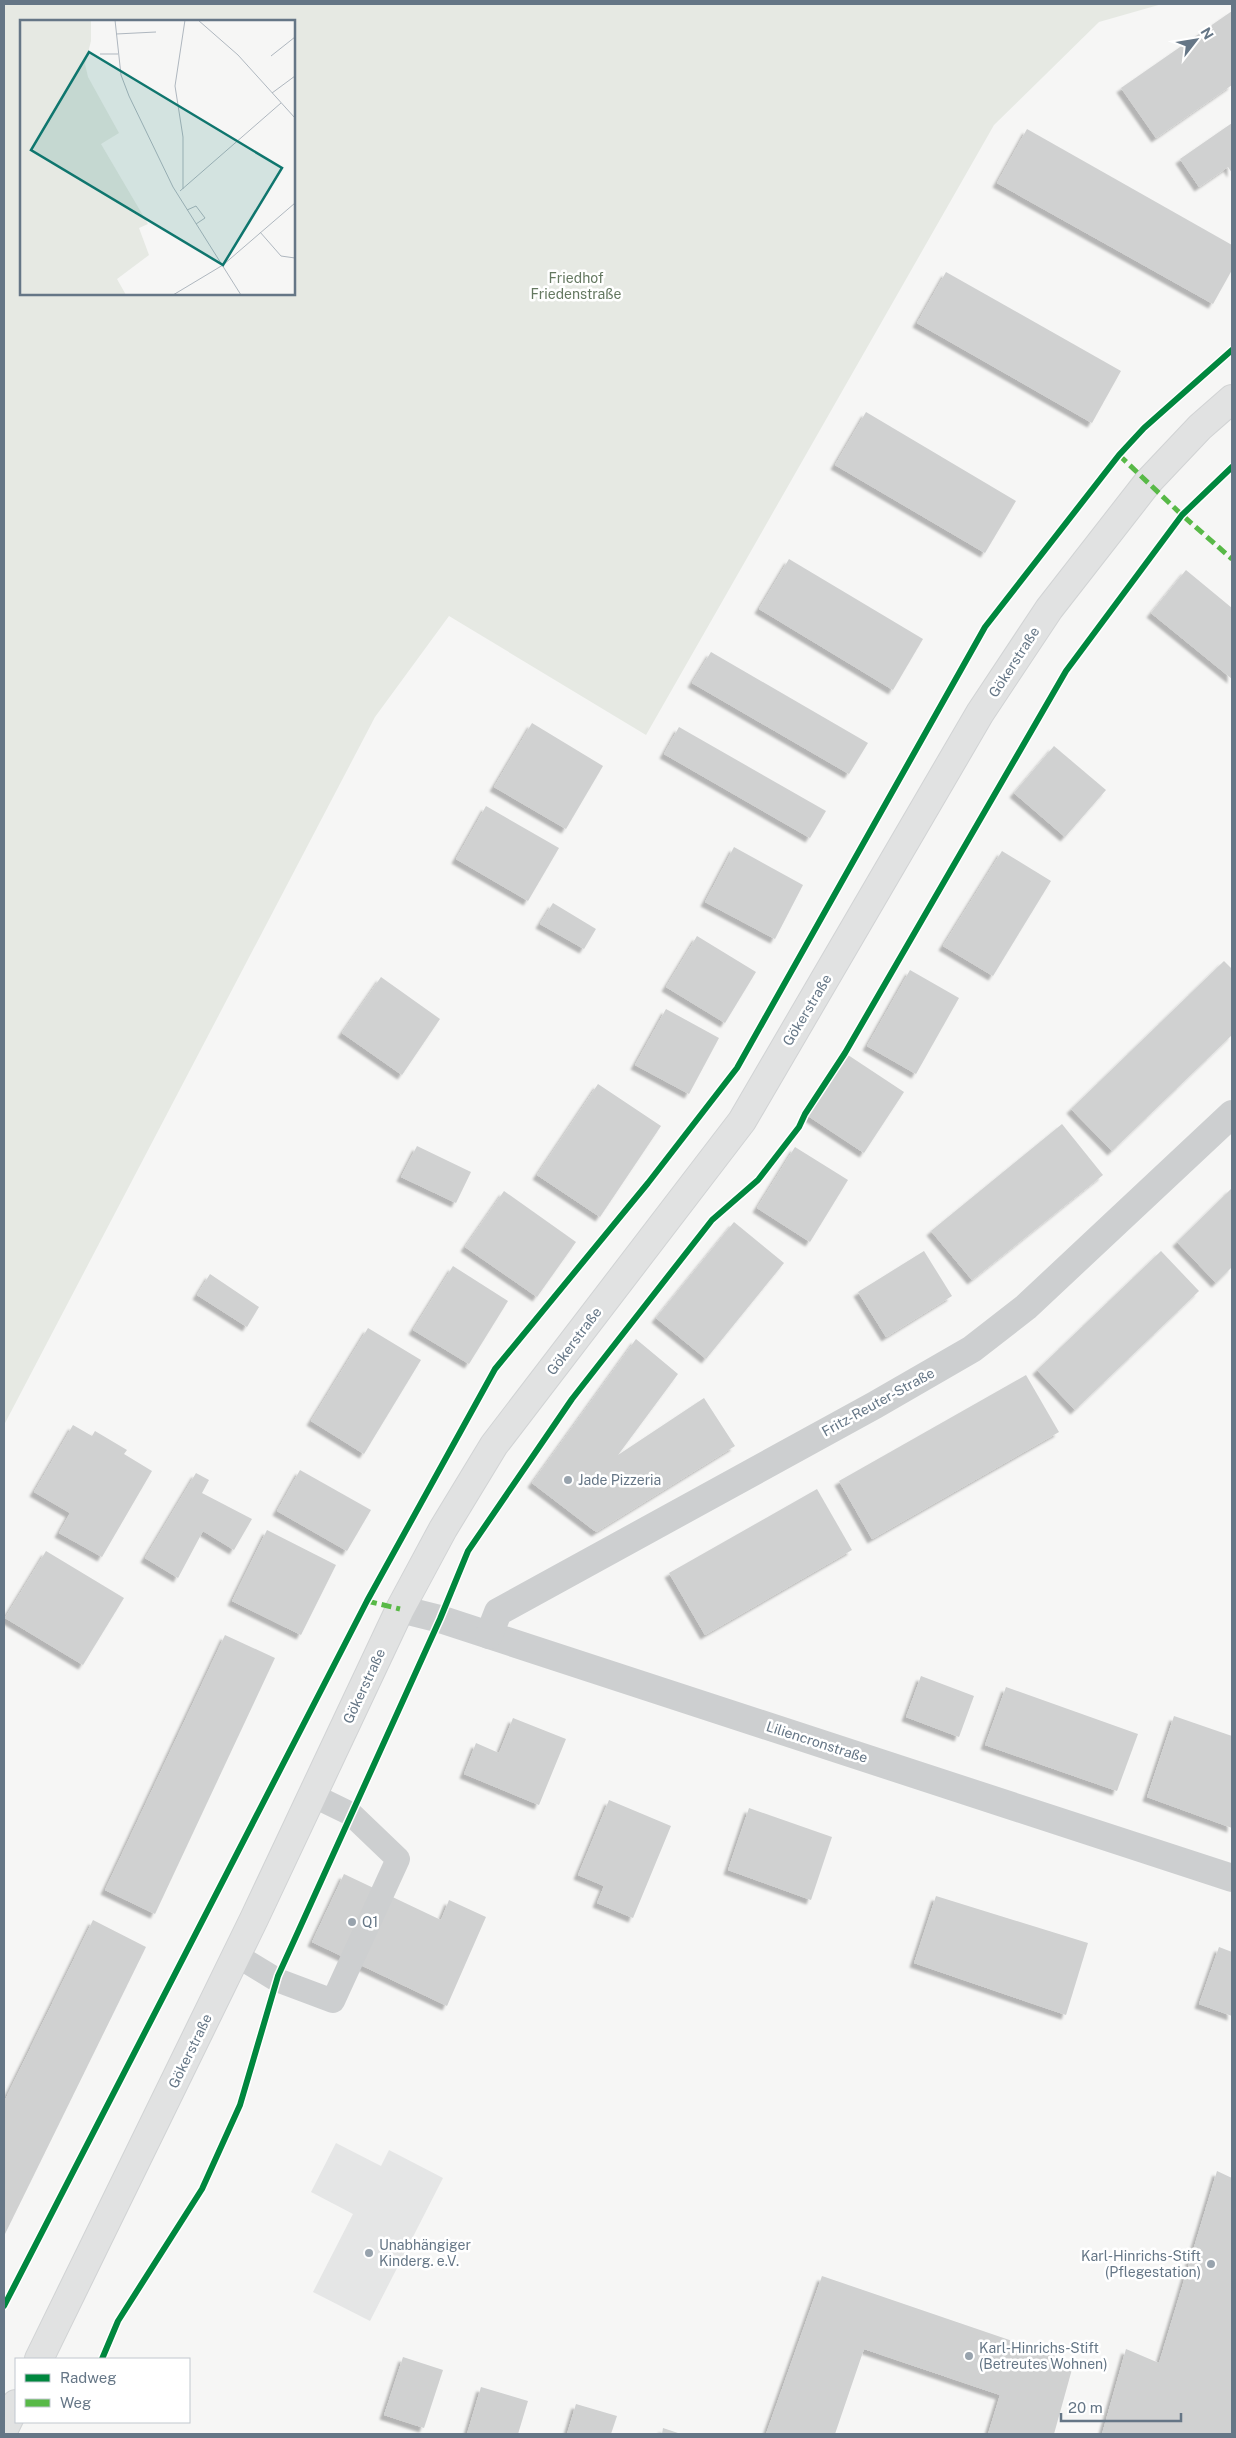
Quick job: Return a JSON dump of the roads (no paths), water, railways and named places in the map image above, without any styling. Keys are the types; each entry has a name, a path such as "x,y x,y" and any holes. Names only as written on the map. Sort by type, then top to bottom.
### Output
{"main road":[{"name":"Gökerstraße","path":"39,2358 236,1955 400,1609 443,1529 494,1445 742,1121 980,713 1049,609 1148,482 1200,427 1232,399"},
{"path":"4,2429 15,2406"}],"street":[{"name":"Fritz-Reuter-Straße","path":"489,1635 498,1612 875,1405 972,1349 1026,1307 1232,1114"},
{"name":"Liliencronstraße","path":"400,1609 489,1635 1232,1878"},
{"path":"4,2429 20,2434"}],"lane":[{"path":"236,1955 277,1980 333,2001 398,1859 351,1814 312,1795"}],"place":[{"name":"Jade Pizzeria","path":"568,1480"},
{"name":"Q1","path":"352,1922"},
{"name":"Unabhängiger Kinderg. e.V.","path":"369,2253"},
{"name":"Karl-Hinrichs-Stift (Pflegestation)","path":"1211,2264"},
{"name":"Karl-Hinrichs-Stift (Betreutes Wohnen)","path":"969,2356"}],"park label":[{"name":"Friedhof Friedenstraße","path":"576,286"}]}
